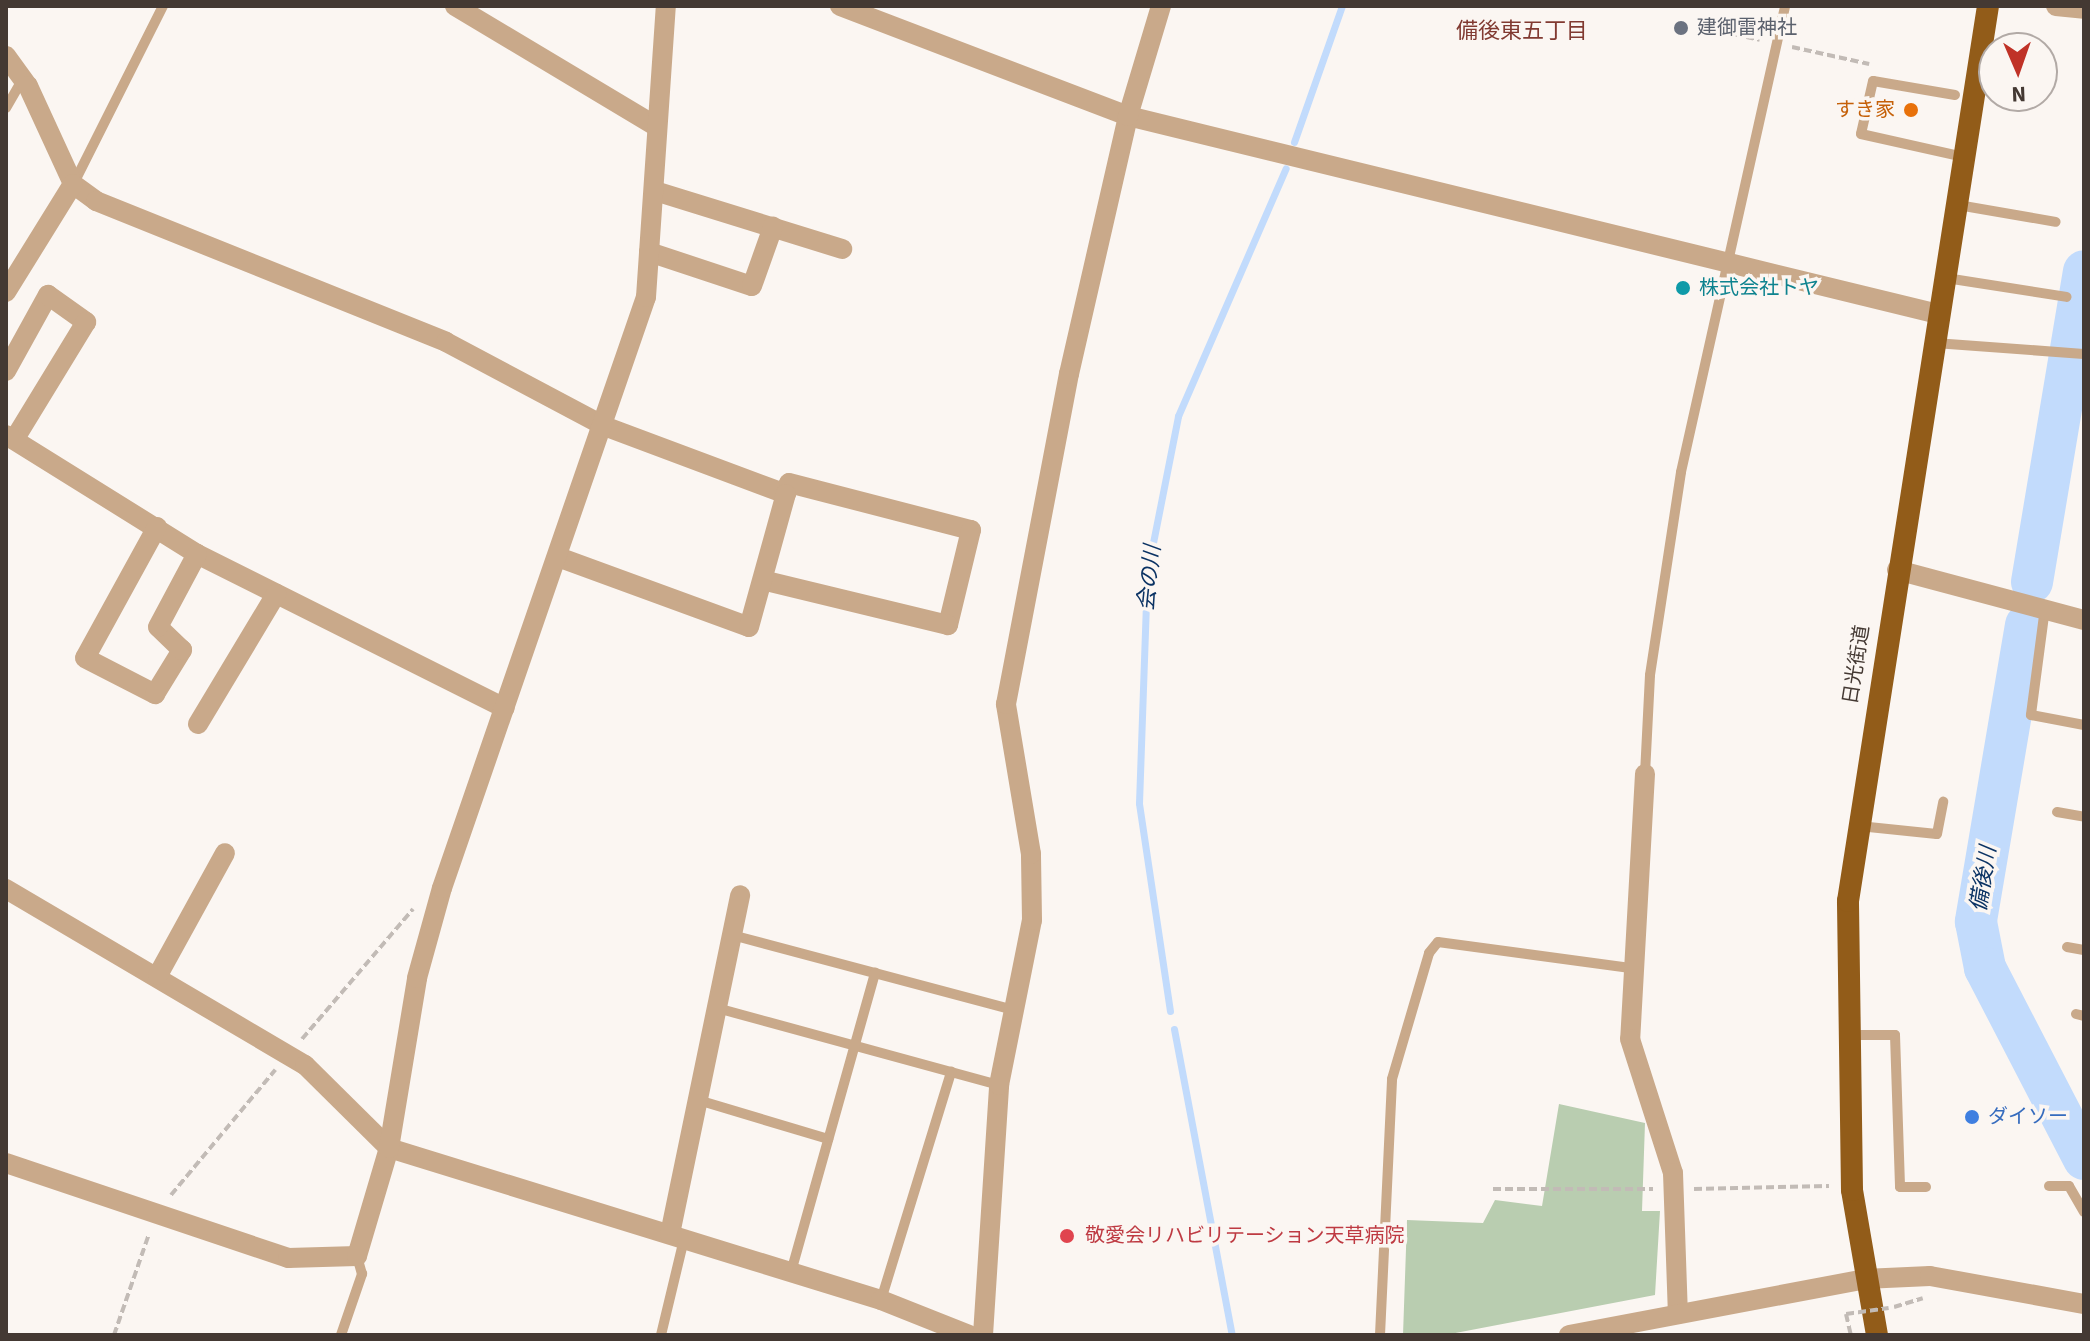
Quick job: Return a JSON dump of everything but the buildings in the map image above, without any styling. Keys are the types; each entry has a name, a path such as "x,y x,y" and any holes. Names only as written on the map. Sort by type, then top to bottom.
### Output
{"highway":[{"name":"日光街道","path":"1877,1335 1864,1279 1846,1036 1857,826 1988,6"}],"street":[{"path":"455,6 657,127"},
{"path":"6,1163 288,1258 357,1256 389,1148 417,978 505,708 646,297 666,6"},
{"path":"840,6 1128,116 1938,314"},
{"path":"983,1335 999,1085 1032,920 1031,854 1006,704 1128,116 1161,6"},
{"path":"2056,6 2084,9"},
{"path":"6,56 23,79 73,184 96,201 446,342 604,426 786,494"},
{"path":"6,292 73,184"},
{"path":"655,191 842,249"},
{"path":"649,252 752,286 773,227"},
{"path":"6,371 48,295 86,322 10,438 197,554 505,708"},
{"path":"558,557 749,627 766,581 789,483 971,530 948,625 766,581"},
{"path":"157,527 85,658 155,694 182,650 158,627 197,554"},
{"path":"1897,570 2084,620"},
{"path":"198,724 276,594"},
{"path":"1645,774 1630,968 1633,1058 1662,1121 1673,1173 1678,1314"},
{"path":"158,975 225,853"},
{"path":"6,889 158,975 288,1055 389,1148 881,1300 969,1335"},
{"path":"677,1237 698,1100 740,895"},
{"path":"1569,1335 1864,1279 1930,1276 2084,1304"}],"lane":[{"path":"73,184 163,6"},
{"path":"1645,774 1657,615 1728,265 1785,6"},
{"path":"6,108 23,79"},
{"path":"1955,95 1873,81 1861,134 1964,157"},
{"path":"1956,205 2056,222"},
{"path":"1944,278 2067,297"},
{"path":"1933,343 2084,354"},
{"path":"2045,608 2031,715 2084,725"},
{"path":"1857,826 1937,834 1943,802"},
{"path":"2057,812 2084,817"},
{"path":"732,935 1013,1010"},
{"path":"1380,1335 1392,1079 1429,953 1438,942 1630,968"},
{"path":"2067,947 2084,950"},
{"path":"791,1272 875,973"},
{"path":"717,1008 999,1085"},
{"path":"1846,1036 1895,1035 1900,1187 1926,1187"},
{"path":"881,1300 951,1072"},
{"path":"698,1100 828,1139"},
{"path":"2049,1186 2069,1186 2084,1212"},
{"path":"661,1335 677,1237"},
{"path":"341,1335 362,1274 357,1256"}],"path":[{"path":"1699,27 1883,67"},
{"path":"114,1335 156,1213 419,903"},
{"path":"1851,1335 1846,1314 1889,1308"}],"green space":[{"path":"1559,1104 1645,1123 1642,1211 1660,1211 1655,1295 1445,1335 1403,1335 1407,1220 1483,1223 1495,1200 1542,1206"}],"waterway":[{"name":"会の川","path":"1294,142 1342,6"},
{"name":"会の川","path":"1170,1011 1139,803 1147,573 1178,416 1286,168"},
{"name":"備後川","path":"2032,582 2084,271"},
{"name":"備後川","path":"2026,625 1976,922 1985,968 2084,1159"},
{"name":"会の川","path":"1174,1029 1232,1335"}],"place":[{"name":"建御雷神社","path":"1681,28"},
{"name":"すき家","path":"1911,110"},
{"name":"株式会社トヤ","path":"1683,288"},
{"name":"ダイソー","path":"1972,1117"},
{"name":"敬愛会リハビリテーション天草病院","path":"1067,1236"}],"district":[{"name":"備後東五丁目","path":"1522,32"}]}
